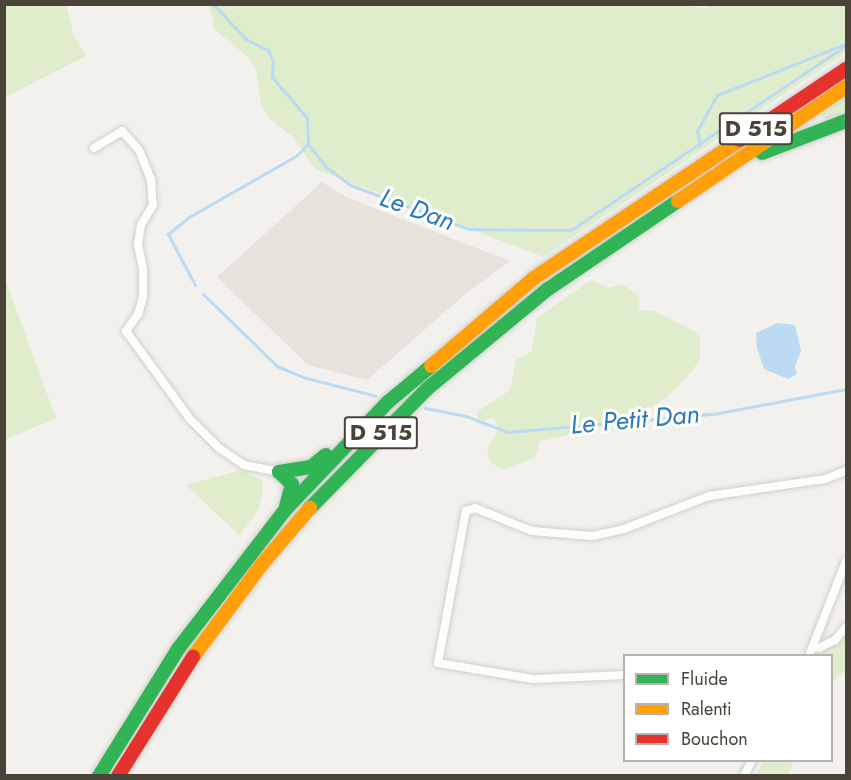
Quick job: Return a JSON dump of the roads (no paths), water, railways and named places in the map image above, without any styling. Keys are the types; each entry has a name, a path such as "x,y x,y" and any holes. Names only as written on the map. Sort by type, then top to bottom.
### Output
{"highway":[{"name":"D 515","path":"99,776 178,649 286,508 339,452 439,355 534,278 846,69"},
{"name":"D 515","path":"118,776 171,689 231,604 295,525 377,437 505,322 846,87"},
{"path":"724,169 846,121"},
{"path":"279,472 312,467 327,454 339,452"},
{"path":"279,472 292,484 286,508"}],"street":[{"path":"94,148 122,131 139,150 151,179 153,205 141,225 138,244 143,268 143,297 138,314 126,331 190,419 219,448 244,465 279,472"},
{"path":"623,675 532,679 438,663 466,511 475,508 532,531 592,536 624,529 709,496 825,479 846,471"},
{"path":"810,654 846,561"},
{"path":"813,646 819,648 835,640 846,627"},
{"path":"744,776 751,762"}],"water":[{"path":"777,323 795,325 801,351 795,366 797,374 788,379 764,369 757,348 756,333"}],"waterway":[{"name":"Le Dan","path":"213,4 246,39 268,50 273,61 272,77 307,118 308,144 325,166 350,185 469,229 571,230 846,45"},
{"name":"Le Dan","path":"700,145 697,131 717,95 845,44"},
{"name":"Le Petit Dan","path":"195,285 168,234 189,217 296,156 308,144"},
{"name":"Le Petit Dan","path":"203,294 277,366 303,377 376,396"},
{"name":"Le Petit Dan","path":"425,408 466,416 508,432 719,413 846,389"}]}
